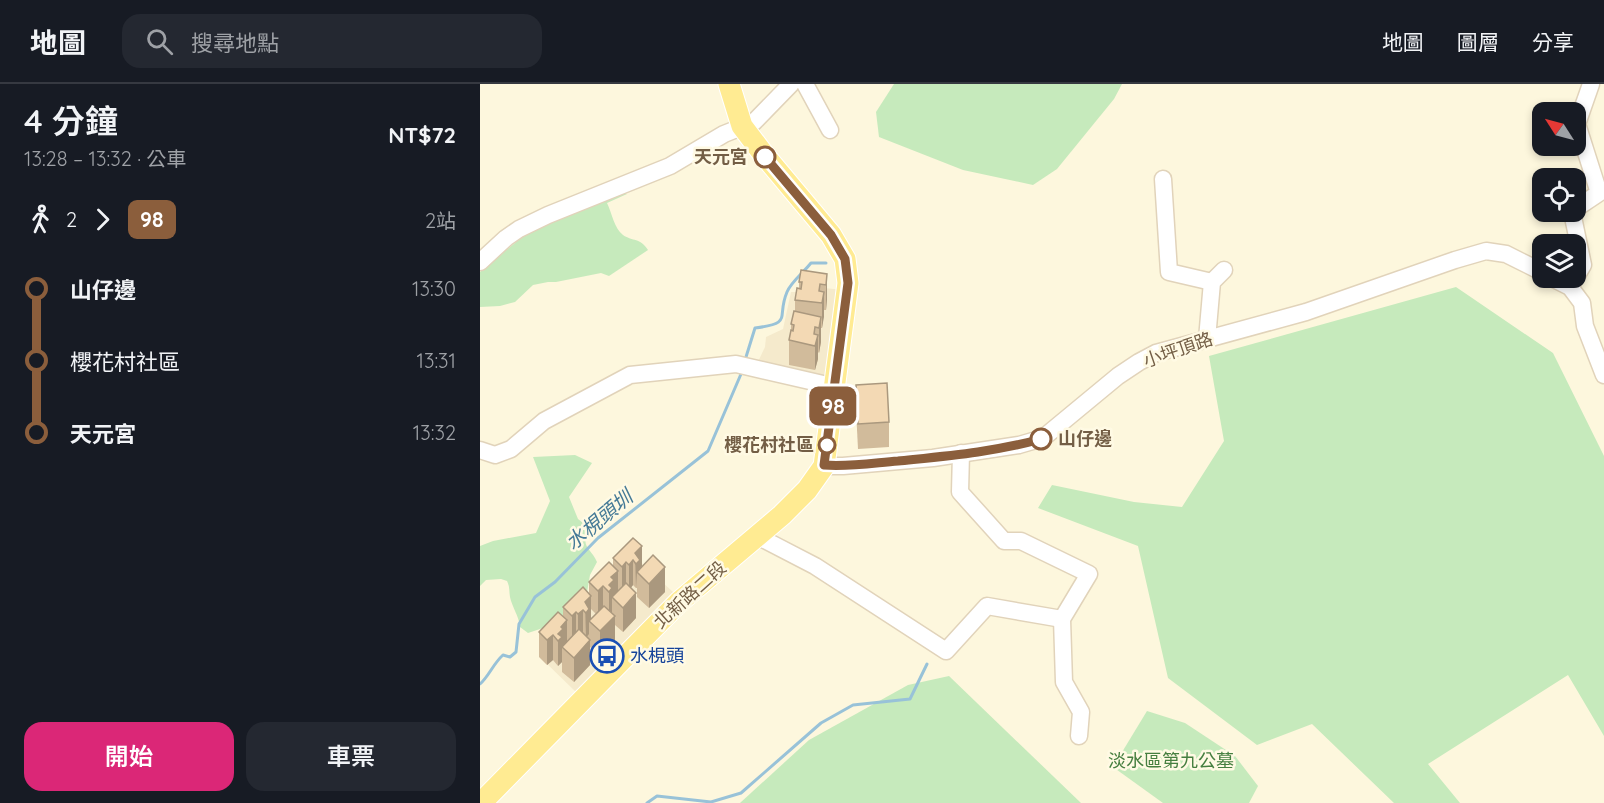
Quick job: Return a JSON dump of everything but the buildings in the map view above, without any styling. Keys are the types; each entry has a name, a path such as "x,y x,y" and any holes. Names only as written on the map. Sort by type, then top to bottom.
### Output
{"main road":[{"path":"729,84 742,126 831,235 845,259 848,283 824,465"},
{"name":"北新路二段","path":"481,803 679,602 782,515 807,490 824,465"}],"street":[{"path":"480,262 519,229 670,166 742,126 754,122 790,84"},
{"path":"805,84 830,130"},
{"path":"1586,202 1599,193 1577,124 1591,84"},
{"path":"1163,179 1169,272 1218,276 1207,339"},
{"name":"小坪頂路","path":"824,465 843,466 1018,445 1043,438 1111,382 1138,362 1156,353 1306,312 1486,251 1506,254 1532,267"},
{"path":"1571,288 1582,303 1586,326 1604,375"},
{"path":"480,450 495,455 511,448 544,421 630,375 735,364 836,387"},
{"path":"962,453 960,492 1004,541 1021,541 1089,574 1062,619 1064,682 1081,712 1079,736"},
{"path":"757,536 815,566 946,651 987,606 1062,619"}],"shaded area":[{"path":"803,286 844,290 826,379 756,366 765,347 766,337 783,329 791,292 801,292"},
{"path":"634,556 674,593 577,693 541,658"}],"green space":[{"path":"894,84 1122,84 1114,99 1057,169 1033,185 963,170 879,137 876,112"},
{"path":"618,192 627,194 607,203 615,224 623,235 639,241 648,250 609,276 601,273 533,285 515,302 500,306 480,307 480,272 521,238 584,204"},
{"path":"1456,287 1553,353 1604,456 1604,736 1568,675 1428,764 1460,803 1394,803 1312,724 1257,745 1168,678 1138,546 1038,508 1052,485 1134,502 1182,507 1224,441 1209,356"},
{"path":"575,455 592,463 569,497 578,519 591,529 586,543 597,562 590,575 586,598 558,623 528,633 520,627 507,581 486,580 480,586 480,546 493,541 536,533 550,501 533,457"},
{"path":"949,676 1081,803 740,803 809,740 908,685"},
{"name":"淡水區第九公墓","path":"1147,711 1185,723 1235,756 1258,786 1249,803 1163,803 1113,767"}],"waterway":[{"name":"水梘頭圳","path":"746,357 755,328 775,324 782,318 784,301 789,288 811,263 826,263"},
{"name":"水梘頭圳","path":"480,684 503,655 510,657 516,652 519,624 535,597 555,582 598,538 708,451 741,374"},
{"path":"647,803 657,796 711,802 741,793 821,723 853,705 910,699 927,664"}],"bus line":[{"name":"98","path":"765,157 831,235 845,259 848,283 824,465 843,466 933,458 1018,445 1041,439"}],"place":[{"name":"天元宮","path":"765,157"},
{"name":"山仔邊","path":"1041,439"},
{"name":"櫻花村社區","path":"827,445"},
{"name":"水梘頭","path":"607,656"}]}
